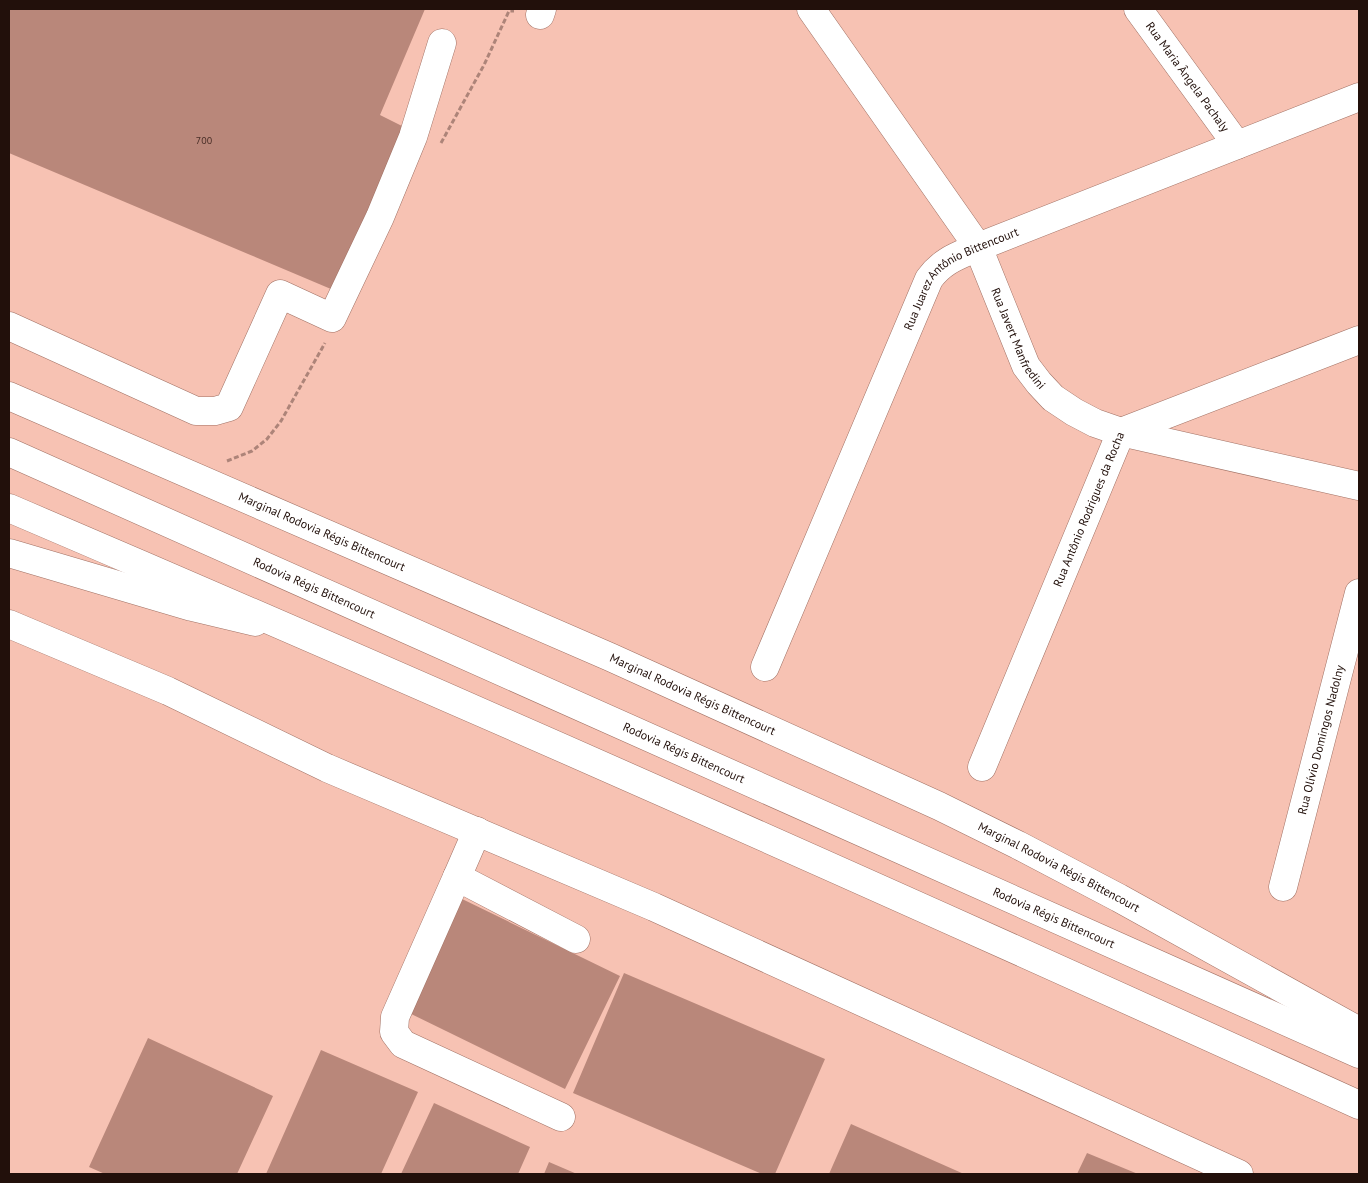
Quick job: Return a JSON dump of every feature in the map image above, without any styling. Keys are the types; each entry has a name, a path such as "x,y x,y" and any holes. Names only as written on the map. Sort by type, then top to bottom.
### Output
{"main road":[{"name":"Rua Javert Manfredini","path":"811,9 978,247 1026,366 1053,398 1095,423 1122,432 1359,486"},
{"name":"Rua Maria Ângela Pachaly","path":"1138,9 1237,145"},
{"path":"9,326 196,411 215,412 229,406 280,294 332,318 380,217 413,137 442,43"},
{"name":"Rua Juarez Antônio Bittencourt","path":"765,667 929,279 937,269 948,260 978,247 1359,97"},
{"name":"Rua Antônio Rodrigues da Rocha","path":"982,767 1122,432 1359,340"},
{"name":"Marginal Rodovia Régis Bittencourt","path":"9,396 601,654 939,806 1118,898 1359,1031"},
{"name":"Rodovia Régis Bittencourt","path":"9,452 1359,1054"},
{"path":"9,508 304,634 1359,1105"},
{"path":"9,553 192,607 304,634"},
{"name":"Rua Olívio Domingos Nadolny","path":"1283,887 1359,593"},
{"path":"9,624 168,690 327,768 654,907 1239,1174"},
{"path":"477,831 395,1017 394,1032 403,1044 561,1117"},
{"path":"457,877 576,939"}],"building":[{"path":"9,9 425,9 380,115 404,127 338,292 9,153"},
{"path":"458,897 620,976 565,1089 403,1010"},
{"path":"624,973 825,1059 775,1174 762,1174 573,1093"},
{"path":"148,1038 273,1096 237,1174 105,1174 89,1167"},
{"path":"321,1050 418,1092 381,1174 266,1174"},
{"path":"434,1103 530,1147 518,1174 401,1174"},
{"path":"851,1124 964,1174 829,1174"},
{"path":"1087,1153 1138,1174 1077,1174"},
{"path":"549,1162 577,1174 544,1174"}]}
